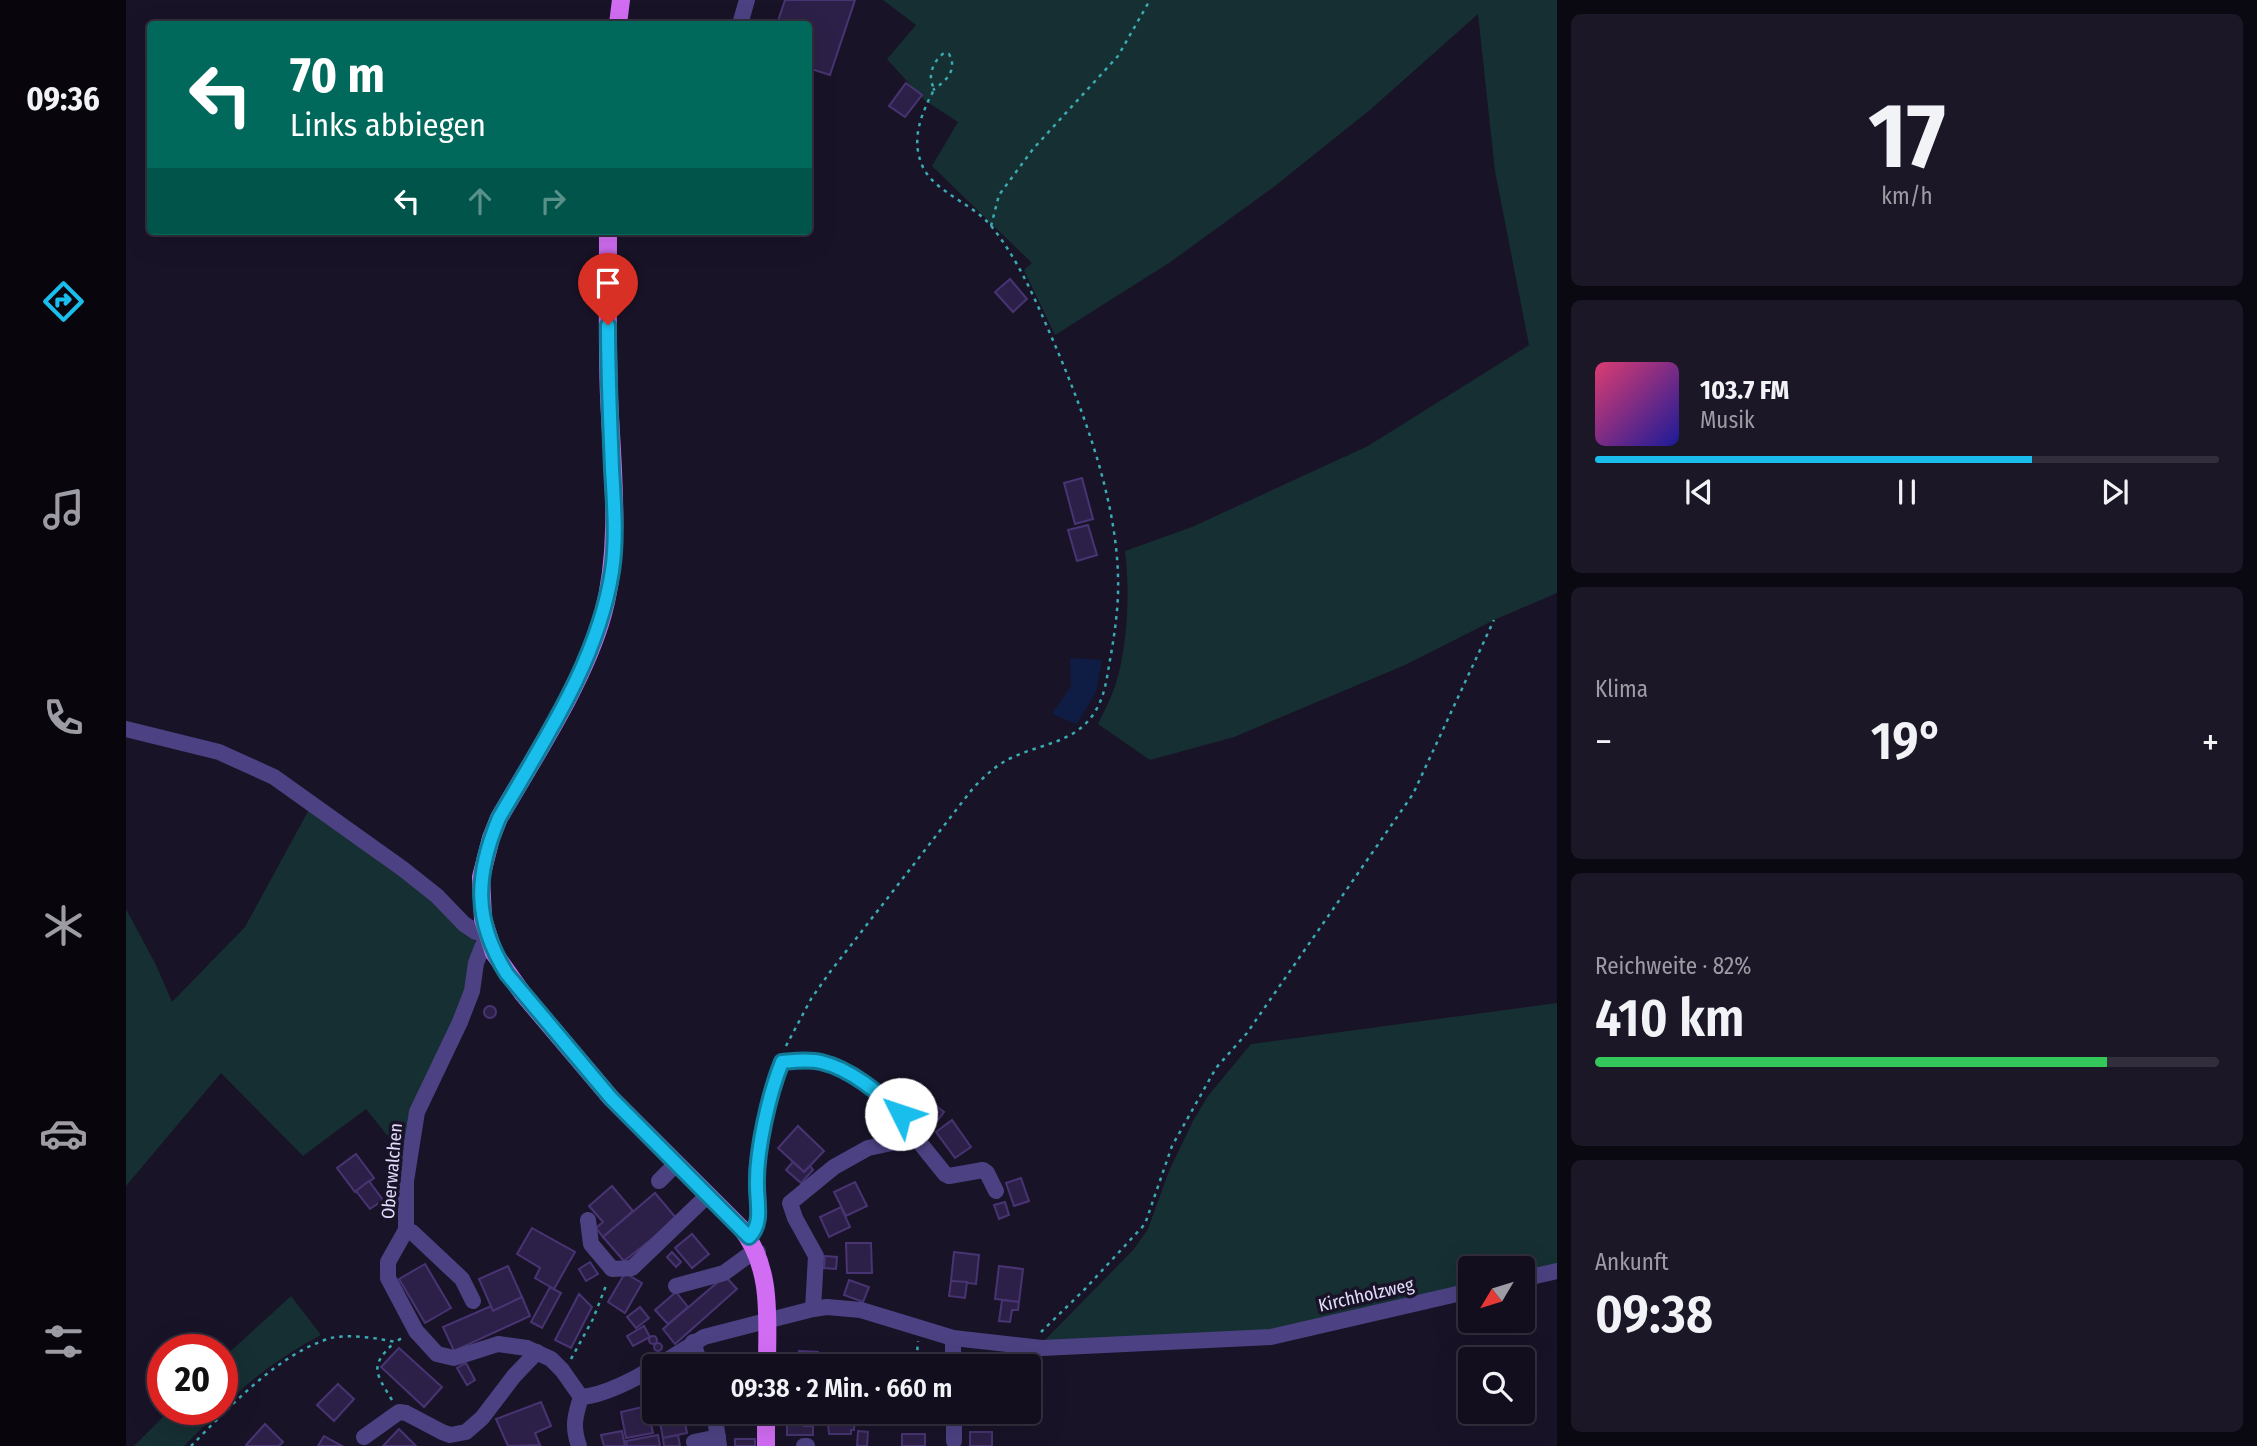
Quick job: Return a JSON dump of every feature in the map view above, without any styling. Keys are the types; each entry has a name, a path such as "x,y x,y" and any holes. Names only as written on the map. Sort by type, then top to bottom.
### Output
{"main road":[{"path":"618,21 621,0"},
{"path":"608,235 608,372 614,517 612,568 602,616 574,684 499,818 491,838 481,877 481,906 486,935 494,953 523,994 611,1098 708,1195 753,1245 764,1276 767,1354"},
{"path":"766,1424 766,1446"}],"street":[{"path":"741,21 747,0"},
{"path":"126,729 219,751 274,777 403,869 437,896 464,924 486,935"},
{"name":"Oberwalchen","path":"486,935 476,963 472,991 460,1022 417,1112 406,1181 406,1230 388,1262 388,1278 416,1331 437,1354 444,1358 454,1358 498,1343 512,1344 551,1359 581,1397"},
{"path":"676,1286 724,1273 746,1257 753,1245 758,1224 757,1173 772,1089 782,1062 821,1062 841,1070 886,1100 901,1114 945,1174 949,1176 983,1170 988,1173 996,1192"},
{"path":"813,1308 816,1256 795,1218 790,1203 834,1167 868,1148 916,1138"},
{"path":"659,1181 676,1164"},
{"path":"588,1220 591,1244 612,1269 632,1268 708,1195"},
{"path":"406,1230 412,1232 462,1279 473,1301"},
{"path":"1535,1276 1557,1271"},
{"name":"Kirchholzweg","path":"675,1354 694,1342 813,1308 861,1310 953,1338 1026,1347 1271,1337 1458,1294"},
{"path":"953,1338 953,1354"},
{"path":"694,1342 697,1354"},
{"path":"363,1437 399,1412 407,1413 450,1435 466,1432 482,1418 537,1352"},
{"name":"Kirchholzweg","path":"581,1397 591,1396 642,1375"},
{"path":"579,1446 573,1421 581,1397"},
{"path":"694,1442 718,1442 716,1424"},
{"path":"954,1424 954,1441"}],"path":[{"path":"991,226 999,195 1034,149 1118,56 1150,0"},
{"path":"782,1062 792,1032 811,999 974,788 990,771 1011,758 1062,740 1080,730 1098,707 1105,689 1113,642 1118,576 1116,550 1096,449 1065,366 1026,278 991,226 973,208 933,181 922,167 918,152 918,124 933,90 950,74 952,60 949,54 944,53 938,57 931,70 933,90"},
{"path":"1026,1347 1145,1224 1172,1146 1216,1068 1247,1033 1413,794 1494,620"},
{"path":"562,1370 593,1319 612,1269"},
{"path":"918,1354 921,1328"},
{"path":"399,1412 377,1377 376,1366 383,1353 395,1342 416,1331"},
{"path":"191,1446 254,1383 298,1354 332,1338 376,1337 395,1342"}],"green space":[{"path":"883,0 1557,0 1557,593 1494,620 1405,665 1234,737 1150,760 1098,724 1114,688 1123,652 1128,600 1125,551 1192,527 1368,446 1529,345 1495,171 1478,14 1371,109 1275,186 1169,263 1055,335 1024,270 1032,263 932,166 958,122 924,100 887,59 916,25"},
{"path":"312,804 464,921 477,945 455,1029 408,1161 366,1109 303,1156 221,1073 126,1186 126,909 172,1002 245,927"},
{"path":"1557,1003 1557,1271 1535,1276 1535,1256 1458,1256 1458,1294 1298,1331 1045,1340 1134,1249 1148,1229 1169,1171 1193,1121 1208,1096 1251,1044"},
{"path":"291,1296 321,1335 293,1351 238,1393 238,1344"},
{"path":"155,1425 205,1425 184,1446 134,1446"}],"water":[{"path":"1070,658 1102,660 1096,692 1077,724 1052,714 1071,686"}],"building":[{"path":"785,0 855,0 830,75 812,69 812,21 778,21"},
{"path":"906,83 922,95 905,117 889,106"},
{"path":"1010,279 1027,299 1013,312 995,292"},
{"path":"1082,478 1093,519 1075,524 1064,483"},
{"path":"1088,525 1097,555 1077,561 1068,530"},
{"path":"490,1006 496,1012 490,1018 484,1012"},
{"path":"932,1103 944,1112 929,1132 917,1123"},
{"path":"952,1120 971,1147 955,1158 936,1132"},
{"path":"798,1126 824,1151 804,1172 778,1148"},
{"path":"356,1154 374,1178 355,1192 337,1168"},
{"path":"793,1162 804,1172 810,1166 813,1170 801,1183 786,1170"},
{"path":"1021,1178 1029,1201 1014,1206 1006,1183"},
{"path":"369,1181 383,1200 370,1209 356,1191"},
{"path":"855,1182 867,1206 846,1216 834,1192"},
{"path":"612,1186 633,1211 603,1237 596,1228 603,1222 589,1206"},
{"path":"655,1193 677,1219 624,1261 603,1237"},
{"path":"1005,1202 1009,1215 999,1219 994,1205"},
{"path":"841,1207 850,1227 829,1237 820,1217"},
{"path":"532,1228 575,1252 554,1289 535,1278 540,1268 517,1254"},
{"path":"692,1234 709,1254 692,1268 675,1248"},
{"path":"846,1243 871,1243 872,1273 847,1273"},
{"path":"672,1252 681,1262 676,1267 667,1257"},
{"path":"954,1252 979,1255 976,1284 951,1281"},
{"path":"825,1256 837,1257 836,1269 824,1268"},
{"path":"590,1262 598,1274 586,1281 579,1269"},
{"path":"425,1264 451,1308 425,1323 399,1279"},
{"path":"508,1266 522,1297 493,1311 479,1279"},
{"path":"999,1266 1023,1269 1019,1302 995,1299"},
{"path":"625,1273 642,1283 625,1313 608,1302"},
{"path":"725,1276 737,1289 675,1344 663,1329"},
{"path":"849,1280 869,1287 863,1302 844,1295"},
{"path":"951,1281 967,1282 965,1298 949,1296"},
{"path":"550,1287 561,1293 542,1328 531,1322"},
{"path":"676,1292 688,1307 668,1324 655,1310"},
{"path":"579,1294 592,1307 571,1348 555,1340"},
{"path":"522,1297 530,1316 454,1351 443,1327 491,1306 493,1311"},
{"path":"1002,1300 1019,1302 1018,1310 1012,1310 1010,1322 999,1321"},
{"path":"640,1307 649,1318 636,1328 627,1317"},
{"path":"644,1326 650,1337 633,1346 627,1336"},
{"path":"653,1336 657,1340 653,1344 649,1340"},
{"path":"658,1343 662,1347 658,1351 654,1347"},
{"path":"399,1348 442,1387 424,1407 381,1367"},
{"path":"799,1351 818,1352 818,1354 799,1354"},
{"path":"466,1363 475,1380 467,1385 457,1368"},
{"path":"338,1384 354,1399 334,1421 317,1405"},
{"path":"541,1402 551,1426 535,1433 540,1445 508,1446 496,1419"},
{"path":"642,1407 642,1424 651,1424 653,1433 626,1438 621,1412"},
{"path":"265,1424 283,1442 279,1446 247,1446 246,1445"},
{"path":"660,1424 685,1424 687,1433 663,1438"},
{"path":"787,1424 813,1426 813,1435 787,1435"},
{"path":"828,1424 854,1424 851,1434 829,1434"},
{"path":"399,1429 416,1446 383,1446"},
{"path":"622,1431 625,1446 604,1446 601,1435"},
{"path":"858,1431 868,1432 867,1446 857,1446"},
{"path":"970,1432 992,1432 992,1446 970,1446"},
{"path":"902,1434 925,1434 925,1446 902,1446"},
{"path":"658,1435 660,1446 627,1446 626,1441"},
{"path":"678,1435 680,1446 664,1446 663,1438"},
{"path":"324,1436 342,1446 318,1446"},
{"path":"735,1439 755,1439 755,1446 735,1446"}],"route":[{"path":"608,325 614,543 608,591 594,639 574,684 499,818 491,838 480,892 486,935 507,974 611,1098 749,1237 758,1224 757,1173 772,1089 782,1062 821,1062 841,1070 874,1091 901,1114"}]}
